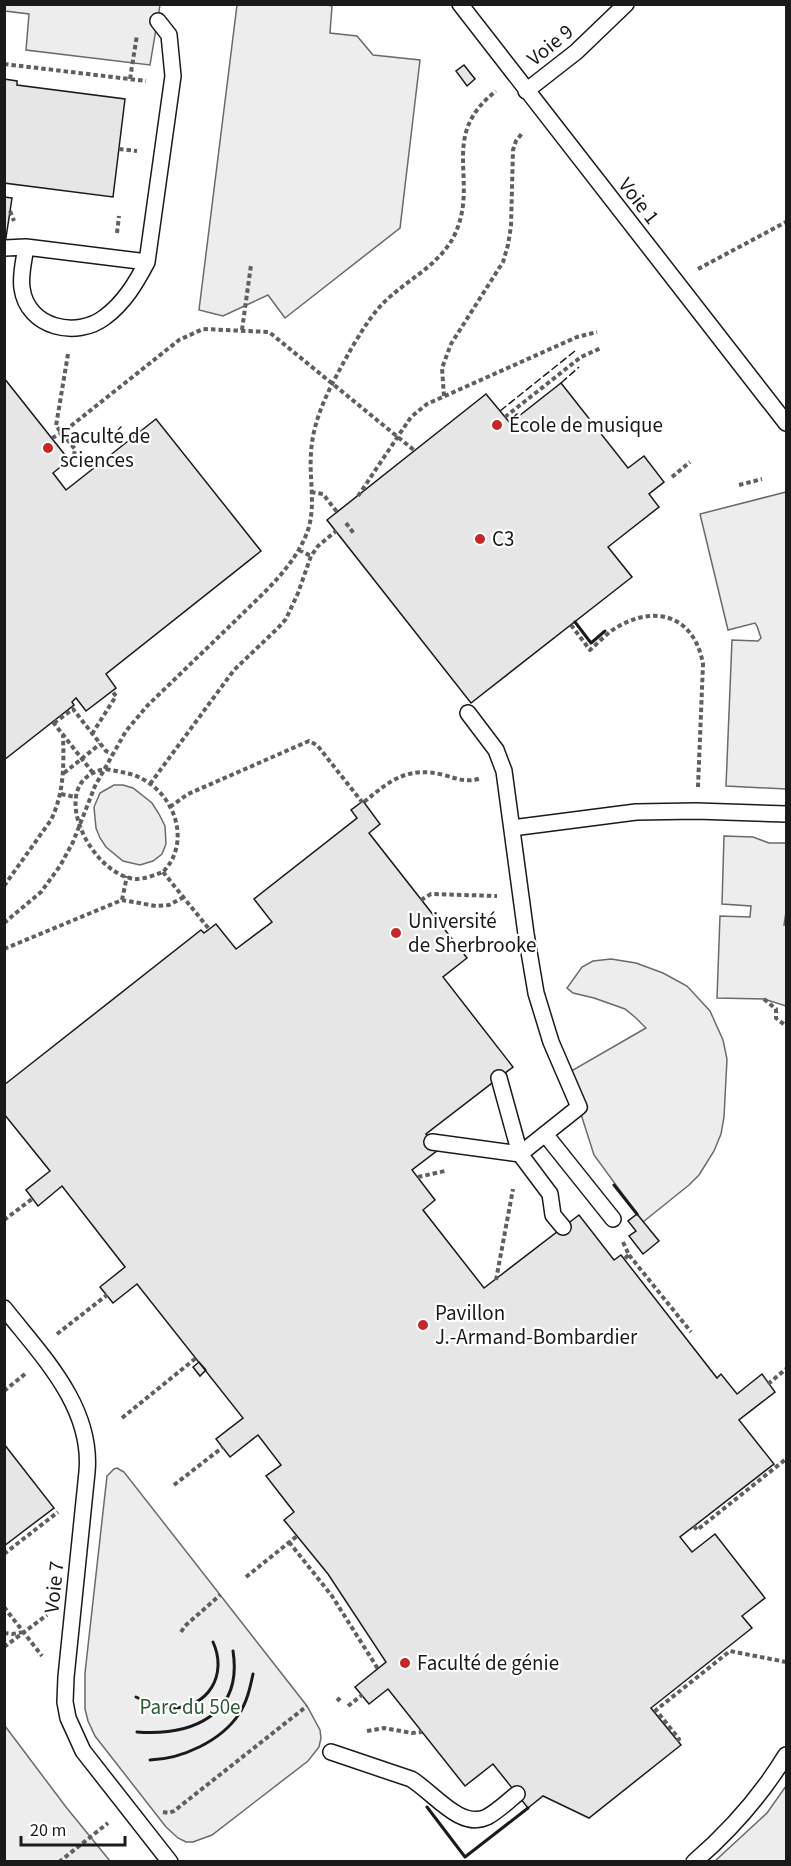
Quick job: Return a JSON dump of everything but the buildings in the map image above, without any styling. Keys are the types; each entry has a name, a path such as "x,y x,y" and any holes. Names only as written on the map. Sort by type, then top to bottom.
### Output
{"lane":[{"name":"Voie 1","path":"460,4 786,423"},
{"name":"Voie 9","path":"526,91 576,51 626,4"},
{"path":"26,247 22,288 27,304 33,312 50,324 71,330 87,326 105,317 124,299 147,262 173,76 169,34 158,21"},
{"path":"5,248 26,247 147,262"},
{"path":"432,1142 520,1154 579,1107 546,1029 536,993 504,771 496,750 468,713"},
{"path":"512,828 636,812 786,814"},
{"path":"499,1078 520,1154 550,1194 553,1215 563,1227"},
{"path":"545,1134 613,1219"},
{"name":"Voie 7","path":"4,1308 62,1383 75,1407 86,1441 87,1472 66,1677 65,1702 68,1718 77,1740 90,1761 170,1862"},
{"path":"331,1752 411,1779 465,1819 479,1820 486,1817 517,1794"},
{"path":"694,1862 750,1808 786,1755"}],"path":[{"path":"130,79 137,30"},
{"path":"4,64 150,81"},
{"path":"4,923 41,892 60,866 80,826 91,795 126,731 141,713 271,585 288,566 298,550 309,524 311,452 314,428 320,410 352,348 379,306 435,259 452,240 462,205 463,140 467,123 479,105 493,93"},
{"path":"444,396 442,368 451,344 503,262 511,226 513,150 523,132"},
{"path":"119,149 142,151"},
{"path":"698,269 786,222"},
{"path":"242,330 251,265"},
{"path":"52,438 62,433 179,340 203,329 242,330 269,332 415,450"},
{"path":"358,496 411,417 427,404 577,337 597,332"},
{"path":"69,347 56,426 75,449 74,456"},
{"path":"505,417 581,357 601,348"},
{"path":"672,477 690,462"},
{"path":"739,485 762,479"},
{"path":"311,492 323,495 337,512"},
{"path":"346,523 355,535"},
{"path":"150,784 234,670 286,619 311,556 318,546 336,531"},
{"path":"298,550 311,556"},
{"path":"571,625 590,650 619,626 647,616 663,616 676,620 691,634 698,646 703,664 697,796"},
{"path":"92,734 116,696 112,691"},
{"path":"93,773 53,722 73,709 106,751 114,755"},
{"path":"4,886 51,820 61,794 63,736"},
{"path":"170,807 188,794 309,741 317,745 363,802 388,783 410,773 428,772 474,781"},
{"path":"63,773 101,744"},
{"path":"106,769 137,776 150,784 170,807 178,826 177,851 163,872 138,879 113,870 99,857 85,838 80,826 75,798 81,784 93,773 106,769"},
{"path":"61,794 75,798"},
{"path":"163,872 209,929"},
{"path":"122,900 127,876"},
{"path":"421,900 431,894 498,897"},
{"path":"4,949 122,900 156,906 169,904 184,897"},
{"path":"764,999 776,1009 776,1018 786,1026"},
{"path":"496,1280 520,1154"},
{"path":"4,1220 32,1199"},
{"path":"629,1255 690,1332"},
{"path":"56,1334 107,1295"},
{"path":"122,1418 196,1358"},
{"path":"768,1384 786,1369"},
{"path":"4,1391 28,1372"},
{"path":"174,1485 223,1447"},
{"path":"694,1526 697,1530 786,1459"},
{"path":"4,1554 56,1513 64,1511"},
{"path":"246,1577 297,1536"},
{"path":"289,1542 332,1596 378,1669"},
{"path":"181,1632 184,1626 220,1595"},
{"path":"4,1607 39,1650"},
{"path":"4,1647 52,1611"},
{"path":"4,1633 24,1632"},
{"path":"677,1741 679,1739 655,1710 704,1669 730,1651 786,1662"},
{"path":"348,1706 362,1695"},
{"path":"337,1701 341,1697"},
{"path":"162,1811 170,1813 174,1811 307,1706"},
{"path":"367,1731 384,1728 412,1733 422,1732"},
{"path":"59,1862 114,1818"}],"shaded area":[{"path":"5,4 160,5 150,65 26,50 29,14 5,11"},
{"path":"322,4 332,6 330,33 357,36 373,55 420,60 400,228 285,318 268,295 223,316 199,310 237,5"},
{"path":"786,492 786,789 726,786 732,640 758,641 761,638 755,623 728,630 700,514"},
{"path":"114,785 133,788 152,803 159,814 165,826 166,844 162,854 153,861 140,865 123,861 106,847 100,838 96,828 94,807 100,793"},
{"path":"724,836 753,837 769,843 786,843 784,925 786,925 786,1006 764,999 717,998 720,916 750,917 751,906 722,904"},
{"path":"611,959 636,963 663,973 687,986 710,1011 723,1040 727,1059 724,1117 721,1134 714,1151 699,1175 689,1185 643,1222 594,1155 566,1074 646,1028 625,1009 573,993 567,988 582,967 593,961"},
{"name":"Parc du 50e","path":"117,1468 124,1472 307,1706 320,1730 319,1747 308,1761 212,1835 193,1842 186,1842 178,1838 166,1827 95,1736 85,1709 85,1673 107,1476"},
{"path":"5,1726 66,1807 110,1861 5,1861"},
{"path":"786,1786 786,1861 715,1861 767,1813"}],"fence":[{"path":"500,411 575,351"},
{"path":"561,383 579,367"}],"wall":[{"path":"575,622 591,643 605,631"},
{"path":"614,1185 637,1214"},
{"path":"136,1697 172,1708 185,1707 205,1696 212,1687 218,1666 213,1642"},
{"path":"137,1732 177,1730 209,1717 222,1706 230,1691 234,1673 233,1651"},
{"path":"150,1760 175,1756 200,1747 222,1732 242,1709 253,1674"},
{"path":"427,1807 465,1857 528,1808"}],"place":[{"name":"École de musique","path":"497,425"},
{"name":"Faculté de sciences","path":"48,448"},
{"name":"C3","path":"480,539"},
{"name":"Université de Sherbrooke","path":"396,933"},
{"name":"Pavillon J.-Armand-Bombardier","path":"423,1325"},
{"name":"Faculté de génie","path":"405,1663"}]}
